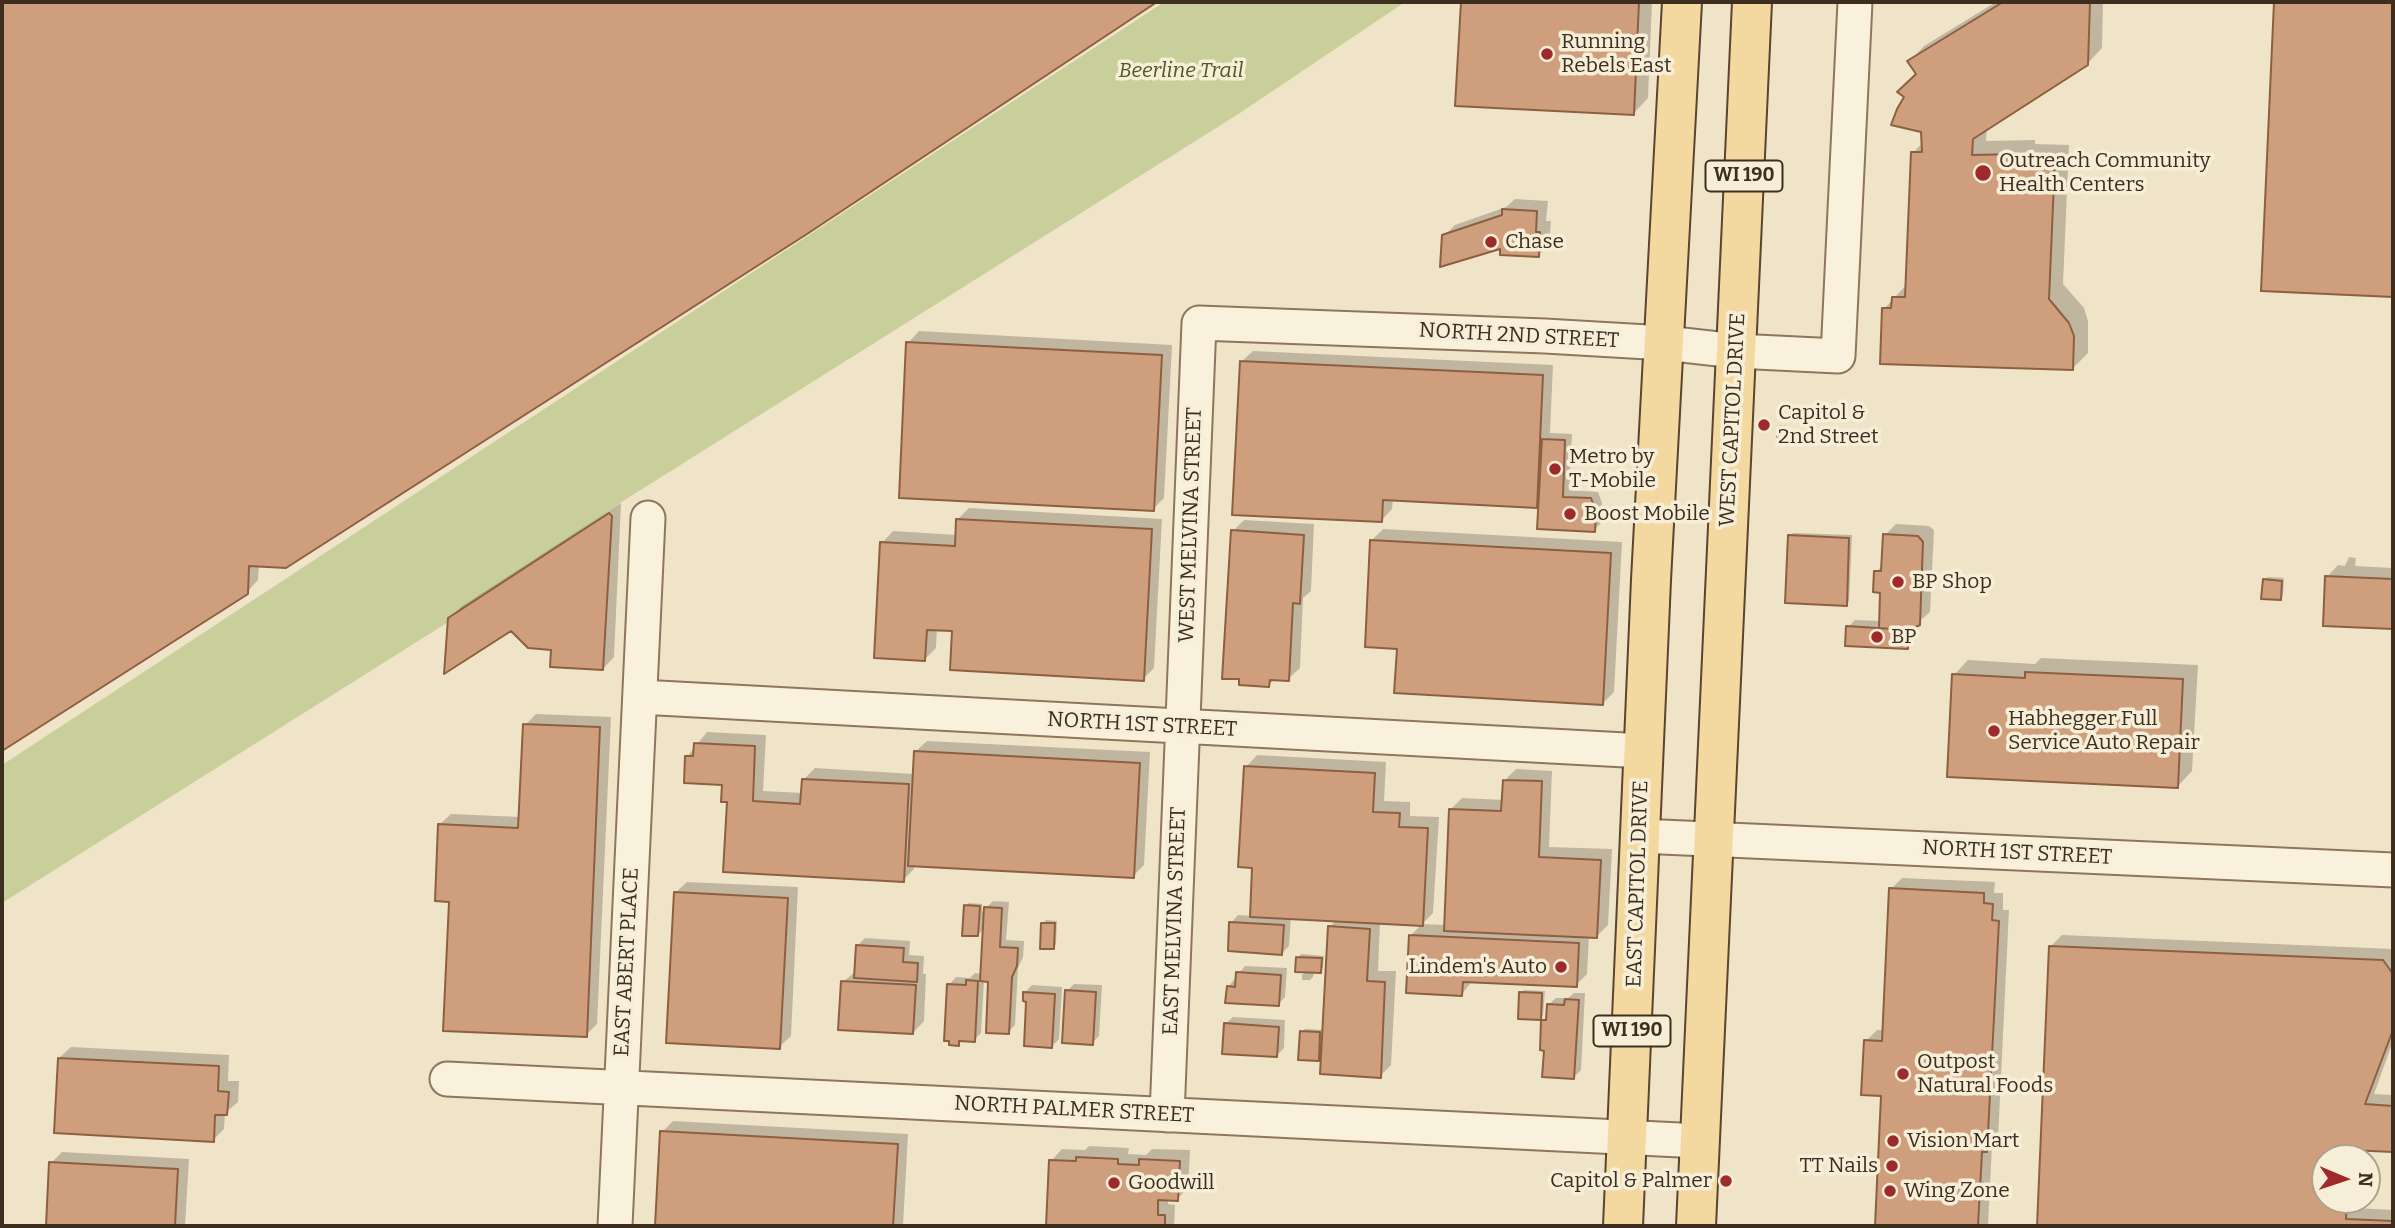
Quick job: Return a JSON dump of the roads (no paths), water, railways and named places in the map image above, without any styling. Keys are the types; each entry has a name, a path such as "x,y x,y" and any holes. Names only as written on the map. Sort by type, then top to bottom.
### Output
{"main road":[{"name":"WI 190","path":"1644,751 1682,2"},
{"name":"WEST CAPITOL DRIVE","path":"1714,839 1752,2"},
{"name":"EAST CAPITOL DRIVE","path":"1623,1226 1644,751"},
{"name":"WI 190","path":"1696,1226 1714,839"}],"street":[{"name":"NORTH 2ND STREET","path":"1199,323 1545,336 1838,356 1855,2"},
{"name":"WEST MELVINA STREET","path":"1184,727 1199,323"},
{"name":"EAST ABERT PLACE","path":"615,1226 648,517"},
{"name":"NORTH 1ST STREET","path":"640,698 1644,751"},
{"name":"EAST MELVINA STREET","path":"1167,1115 1184,727"},
{"name":"NORTH 1ST STREET","path":"1640,836 2393,870"},
{"name":"NORTH PALMER STREET","path":"447,1079 1700,1141"}],"place":[{"name":"Running Rebels East","path":"1547,54"},
{"name":"Outreach Community Health Centers","path":"1983,173"},
{"name":"Chase","path":"1491,242"},
{"name":"Capitol & 2nd Street","path":"1764,425"},
{"name":"Metro by T-Mobile","path":"1555,469"},
{"name":"Boost Mobile","path":"1570,514"},
{"name":"BP Shop","path":"1898,582"},
{"name":"BP","path":"1877,637"},
{"name":"Habhegger Full Service Auto Repair","path":"1994,731"},
{"name":"Lindem's Auto","path":"1561,967"},
{"name":"Outpost Natural Foods","path":"1903,1074"},
{"name":"Vision Mart","path":"1893,1141"},
{"name":"TT Nails","path":"1892,1166"},
{"name":"Capitol & Palmer","path":"1726,1181"},
{"name":"Goodwill","path":"1114,1183"},
{"name":"Wing Zone","path":"1890,1191"}],"park label":[{"name":"Beerline Trail","path":"1181,71"}]}
